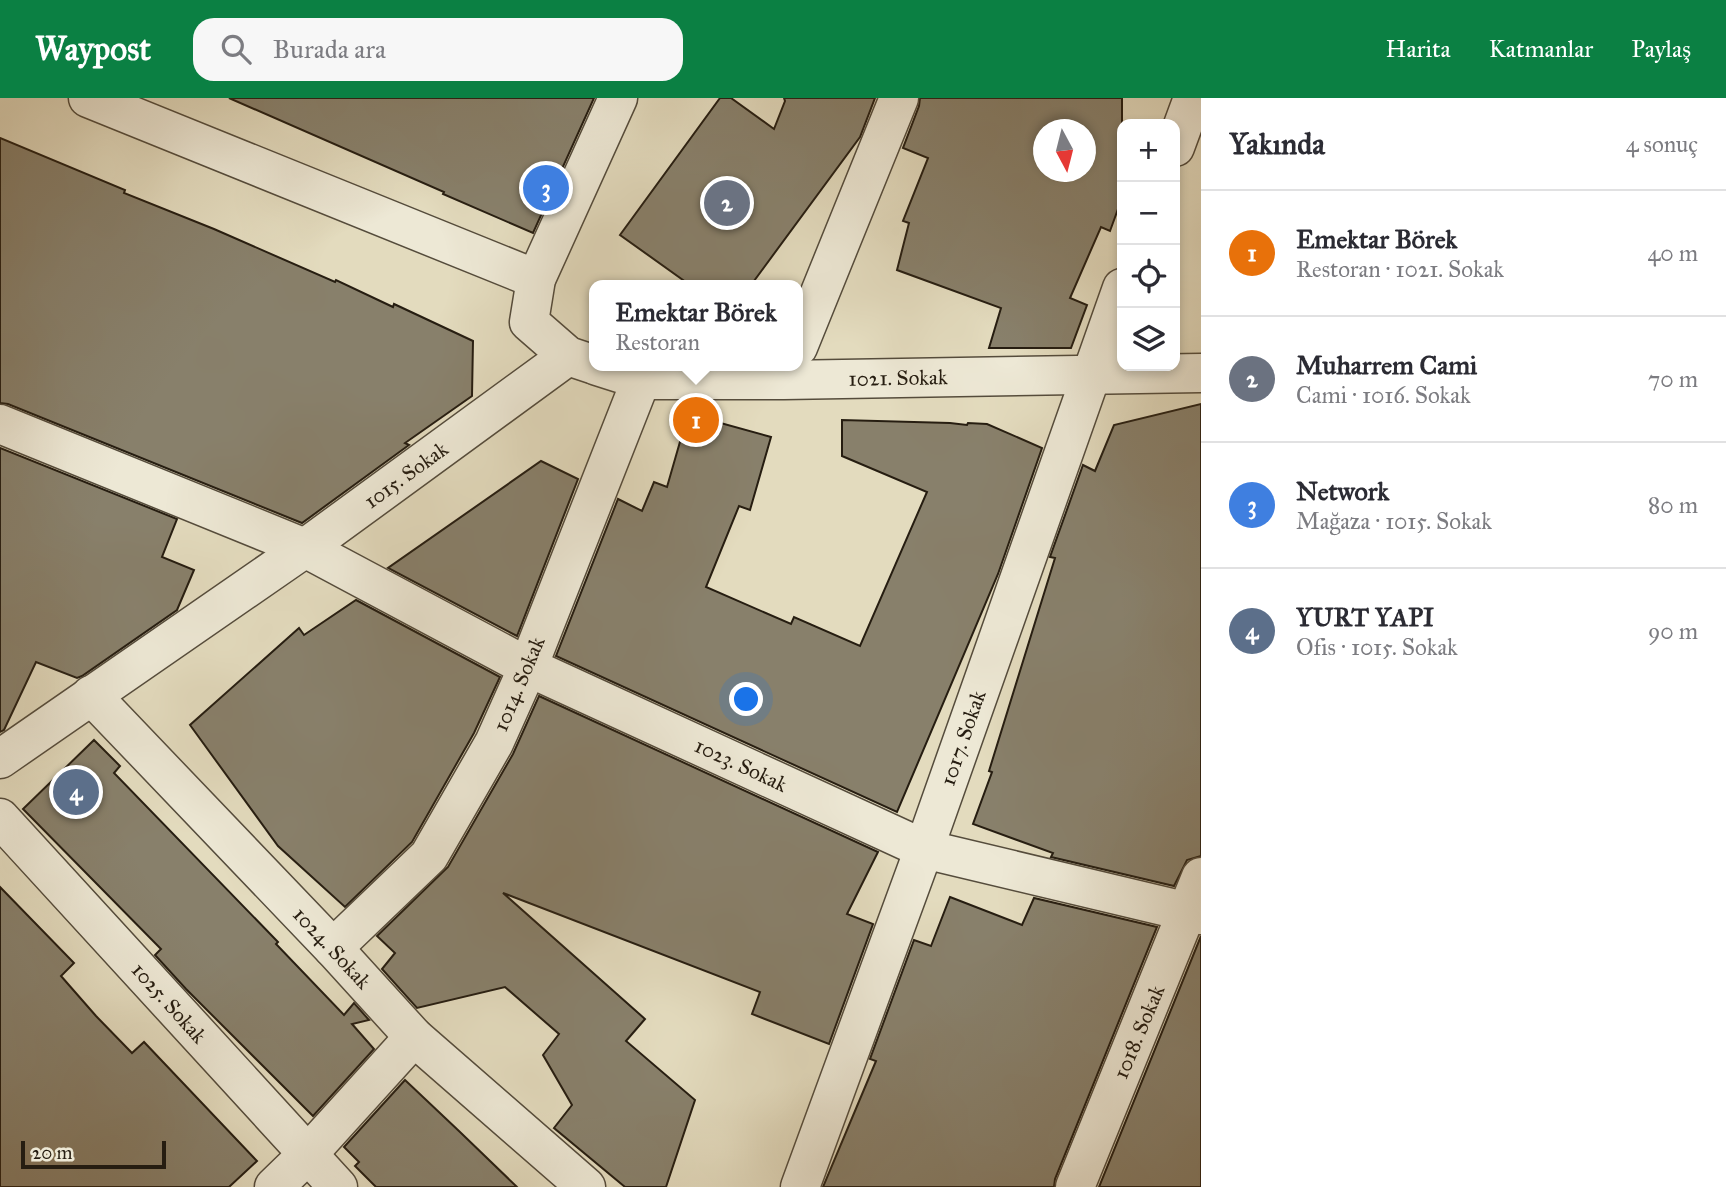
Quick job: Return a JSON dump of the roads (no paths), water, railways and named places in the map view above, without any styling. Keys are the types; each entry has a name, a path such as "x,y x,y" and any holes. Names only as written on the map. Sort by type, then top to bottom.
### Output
{"street":[{"path":"88,98 536,279"},
{"path":"586,362 529,322 536,279 618,98"},
{"path":"803,334 899,98"},
{"path":"1180,133 1193,98"},
{"name":"1017. Sokak","path":"800,1187 924,849 1117,301"},
{"name":"1015. Sokak","path":"0,759 305,548 586,362"},
{"name":"1021. Sokak","path":"803,364 1090,374 1201,373"},
{"name":"1021. Sokak","path":"614,371 641,380 725,371"},
{"name":"1014. Sokak","path":"333,948 429,856 494,743 528,667 641,380"},
{"name":"1023. Sokak","path":"0,424 305,548 528,667 924,849 1197,901"},
{"name":"1024. Sokak","path":"91,695 333,948 414,1037 586,1187"},
{"name":"1025. Sokak","path":"0,818 338,1187"},
{"name":"1018. Sokak","path":"1075,1187 1197,901"},
{"path":"274,1187 307,1155 414,1037"}],"place":[{"name":"Network","path":"546,188"},
{"name":"Muharrem Cami","path":"727,203"},
{"name":"Emektar Börek","path":"696,420"},
{"name":"YURT YAPI","path":"76,792"}]}
